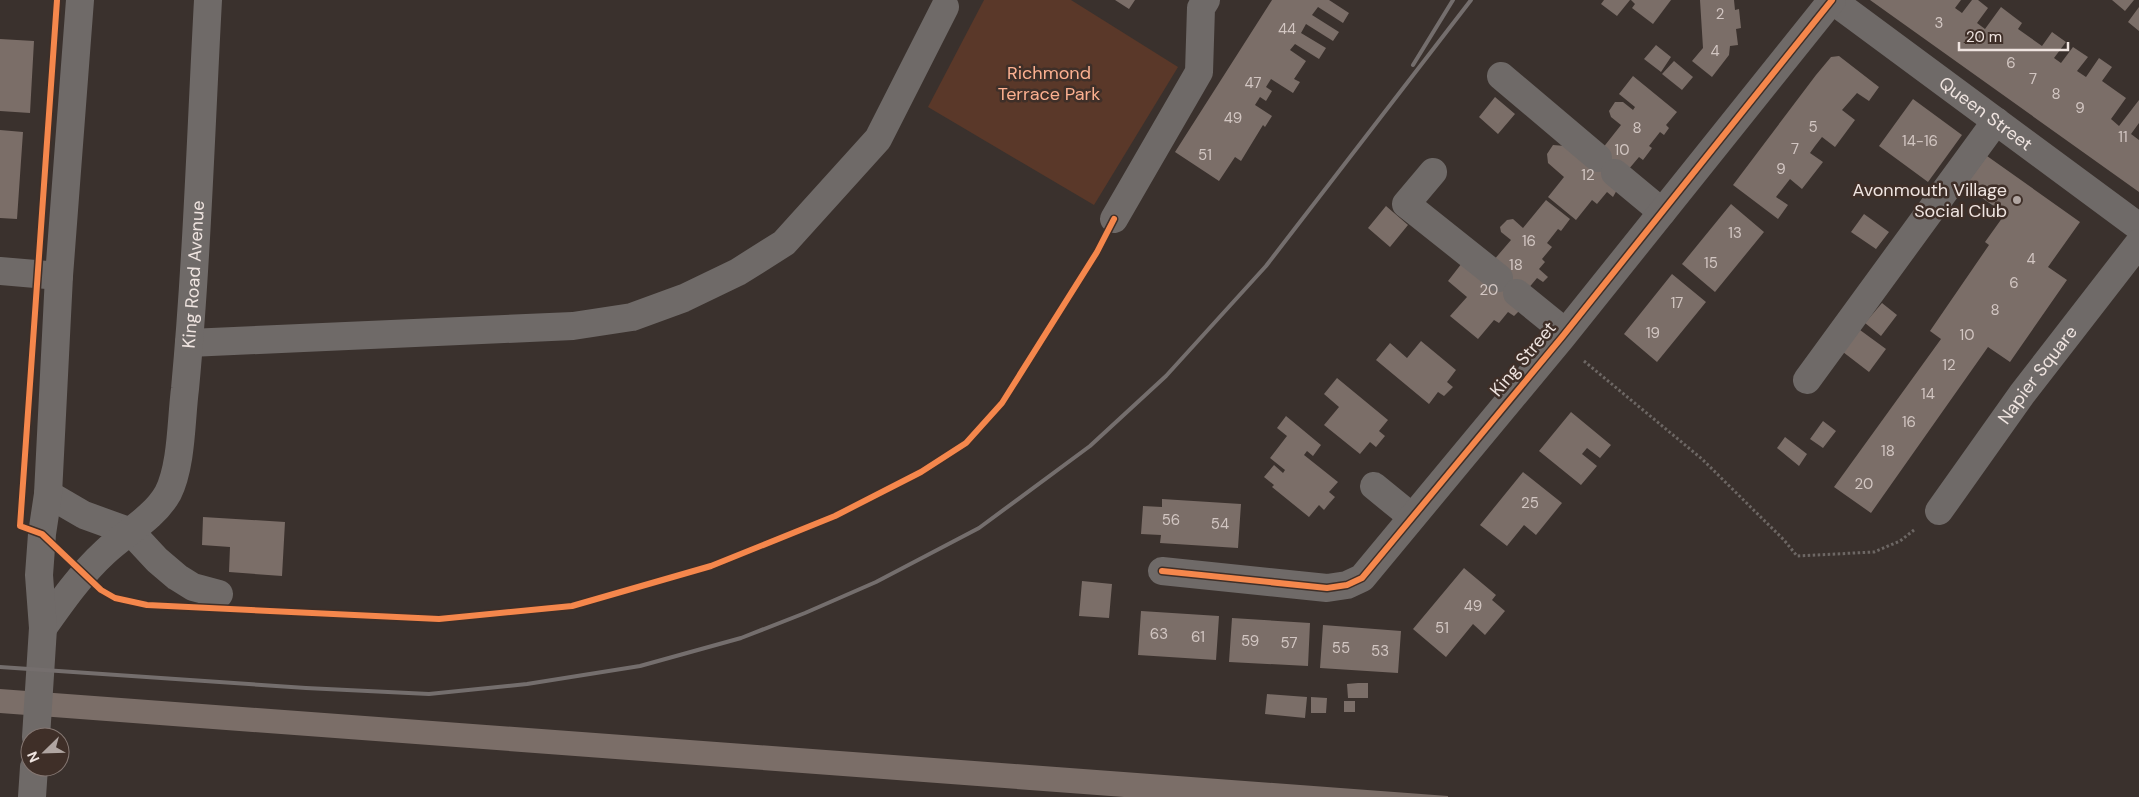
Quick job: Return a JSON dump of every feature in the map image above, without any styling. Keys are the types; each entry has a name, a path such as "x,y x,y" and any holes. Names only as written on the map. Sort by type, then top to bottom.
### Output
{"street":[{"path":"37,727 43,628 39,575 42,534 48,494 59,276 80,0"},
{"name":"King Road Avenue","path":"43,628 83,574 106,550 131,532 160,504 168,492 174,477 178,455 189,343 208,0"},
{"name":"Queen Street","path":"1832,0 2139,227"},
{"name":"King Street","path":"1162,571 1327,588 1346,585 1362,578 1564,335 1832,0"},
{"path":"1114,218 1199,72 1203,4"},
{"path":"189,343 573,326 632,317 684,298 738,272 784,242 878,139 945,7"},
{"path":"1501,76 1662,212"},
{"path":"1807,380 1996,122"},
{"path":"1433,172 1406,204 1508,286 1564,335"},
{"name":"Napier Square","path":"1938,511 2022,394 2139,242"},
{"path":"0,271 59,276"},
{"path":"1374,486 1412,517"},
{"path":"48,494 84,515 131,532 156,560 177,577 193,587 218,594"},
{"path":"32,797 33,777"}],"path":[{"path":"1564,335 1586,363 1702,459 1784,540 1797,556 1874,552 1900,541 1938,511"}],"green space":[{"name":"Richmond Terrace Park","path":"984,0 1071,0 1178,67 1094,205 928,107"}],"building":[{"path":"1115,0 1135,0 1129,9"},
{"path":"1272,0 1329,0 1349,13 1343,23 1318,7 1312,15 1339,32 1333,41 1306,24 1301,33 1326,48 1319,59 1295,44 1290,50 1306,61 1294,79 1300,82 1293,93 1271,79 1266,87 1272,91 1266,101 1260,97 1255,105 1272,116 1265,127 1263,125 1241,161 1235,157 1219,181 1175,152"},
{"path":"1604,0 1630,0 1617,16 1601,4"},
{"path":"1631,0 1671,0 1653,24 1632,8 1635,4"},
{"path":"1700,0 1734,0 1735,10 1739,9 1741,28 1736,29 1738,45 1730,46 1729,55 1712,77 1692,61 1703,48"},
{"path":"1870,0 1961,0 1955,8 1962,13 1972,0 1978,0 1988,8 1977,23 1985,29 2001,7 2022,23 2018,29 2042,46 2052,32 2066,42 2054,58 2061,63 2073,47 2088,57 2077,71 2086,77 2099,58 2112,67 2102,81 2126,98 2111,119 2119,126 2139,100 2139,123 2131,134 2139,140 2139,192"},
{"path":"2112,0 2134,0 2125,11"},
{"path":"2139,7 2139,31 2128,22"},
{"path":"0,39 34,41 30,113 0,111"},
{"path":"1656,45 1671,57 1661,72 1644,59"},
{"path":"1839,56 1879,87 1869,101 1857,93 1842,110 1855,120 1835,147 1822,137 1810,153 1823,162 1802,189 1790,179 1776,197 1788,205 1778,219 1733,185 1816,75 1831,57"},
{"path":"1674,61 1693,77 1682,90 1662,74"},
{"path":"1633,76 1677,112 1666,125 1669,128 1664,135 1660,132 1649,146 1652,148 1643,160 1639,157 1628,170 1613,197 1607,192 1597,204 1592,200 1576,220 1548,197 1564,177 1548,163 1547,154 1553,145 1602,149 1621,125 1611,117 1609,111 1615,102 1623,102 1633,110 1635,107 1619,94"},
{"path":"1495,97 1515,114 1498,134 1479,117"},
{"path":"1913,99 1962,135 1928,182 1879,146"},
{"path":"0,130 23,132 17,219 0,218"},
{"path":"1987,156 2080,222 2048,267 2067,280 2010,362 1988,347 1871,513 1834,487 1941,339 1930,331 1989,245 1985,242 2005,214 1965,186"},
{"path":"1546,200 1570,219 1561,231 1558,229 1547,243 1552,247 1542,259 1545,262 1539,269 1548,277 1543,282 1537,278 1527,290 1519,311 1514,316 1508,312 1499,323 1494,320 1478,339 1450,316 1467,297 1448,281 1462,263 1493,261 1511,240 1501,232 1500,227 1507,220 1513,219 1523,228"},
{"path":"1731,204 1764,232 1715,292 1682,264"},
{"path":"1386,206 1408,225 1390,247 1368,228"},
{"path":"1864,214 1889,232 1876,249 1851,232"},
{"path":"1672,274 1706,302 1657,362 1624,334"},
{"path":"1882,303 1897,315 1881,336 1865,323"},
{"path":"1860,330 1886,349 1869,372 1843,352"},
{"path":"1421,341 1456,370 1447,382 1453,387 1444,396 1438,392 1429,404 1376,360 1390,343 1407,358"},
{"path":"1337,378 1388,420 1379,431 1385,436 1376,447 1370,442 1360,454 1324,425 1339,407 1324,394"},
{"path":"1571,412 1611,445 1600,458 1587,448 1582,454 1597,466 1581,485 1539,451"},
{"path":"1286,416 1321,445 1313,456 1307,451 1304,455 1338,482 1329,492 1335,497 1324,510 1319,505 1309,517 1272,487 1274,485 1264,477 1274,465 1283,473 1285,470 1270,458 1287,436 1277,428"},
{"path":"1823,421 1836,431 1823,448 1810,439"},
{"path":"1785,437 1807,454 1799,466 1777,448"},
{"path":"1523,472 1562,503 1536,535 1524,525 1507,546 1480,525"},
{"path":"1162,499 1241,504 1238,548 1160,543 1161,535 1141,534 1143,506 1162,507"},
{"path":"203,517 285,522 282,576 229,572 230,547 202,545"},
{"path":"1464,568 1496,595 1492,600 1505,611 1485,635 1473,624 1446,657 1413,629"},
{"path":"1082,581 1112,584 1109,618 1079,616"},
{"path":"1141,611 1219,616 1216,660 1138,655"},
{"path":"1232,618 1310,623 1308,666 1229,662"},
{"path":"1323,625 1401,631 1398,673 1320,668"},
{"path":"1368,683 1368,698 1348,698 1347,684"},
{"path":"0,689 1448,797 1124,797 0,713"},
{"path":"1267,694 1307,697 1305,718 1265,714"},
{"path":"1311,697 1327,698 1326,713 1311,713"},
{"path":"1344,701 1355,701 1355,712 1344,712"}],"railway":[{"path":"1413,65 1453,0"},
{"path":"0,667 306,688 429,694 527,684 640,666 741,638 876,582 979,528 1090,446 1166,376 1266,266 1471,0"}],"cycle path":[{"path":"57,0 20,526 42,534 101,590 115,598 147,605 439,619 572,606 711,566 835,516 921,472 966,443 1002,403 1097,252 1114,219"},
{"path":"1162,571 1327,588 1347,585 1362,578 1562,337 1832,0"}],"place":[{"name":"Avonmouth Village Social Club","path":"2017,200"}]}
